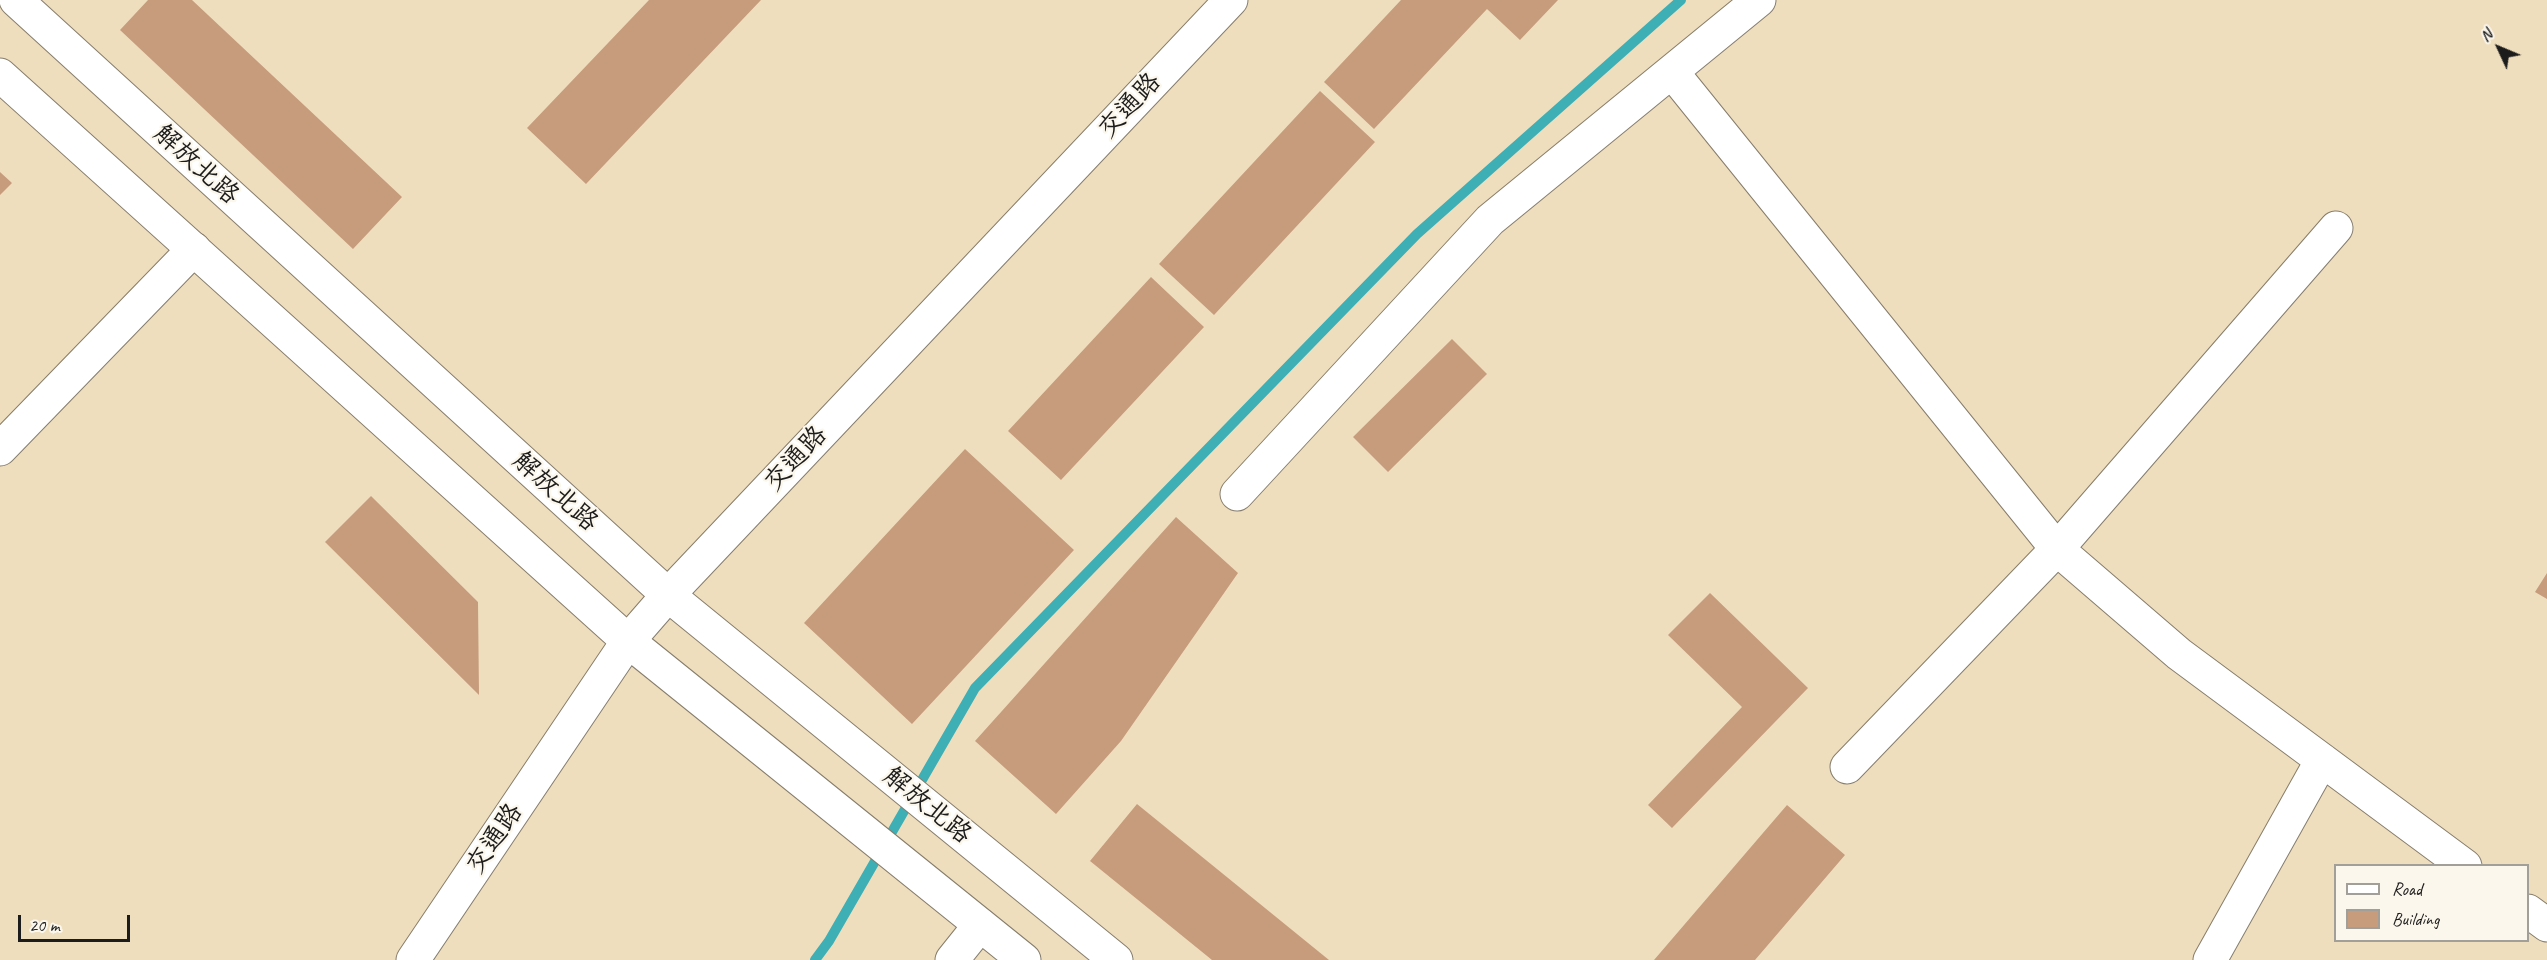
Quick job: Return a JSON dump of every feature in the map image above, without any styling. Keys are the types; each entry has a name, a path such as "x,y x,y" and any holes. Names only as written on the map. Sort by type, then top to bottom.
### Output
{"main road":[{"name":"解放北路","path":"16,0 668,595 1116,960"},
{"name":"交通路","path":"413,960 628,641 668,595 1231,0"},
{"path":"1237,494 1490,220 1759,0"},
{"path":"1672,72 2057,549 2179,654 2462,864"},
{"path":"0,75 628,641 1024,960"},
{"path":"1847,767 2057,549 2336,228"},
{"path":"0,449 194,249"},
{"path":"2210,960 2322,760"},
{"path":"2529,912 2547,925"},
{"path":"952,960 980,925"}],"building":[{"path":"148,0 192,0 402,197 353,249 120,30"},
{"path":"649,0 761,0 586,184 527,128"},
{"path":"1401,0 1558,0 1520,40 1487,9 1374,129 1324,82"},
{"path":"1320,91 1375,142 1214,315 1159,264"},
{"path":"0,172 12,183 0,195"},
{"path":"1151,277 1204,327 1061,480 1008,431"},
{"path":"1452,339 1487,374 1388,472 1353,437"},
{"path":"965,449 1074,550 912,724 804,623"},
{"path":"371,496 478,602 479,695 325,542"},
{"path":"1176,517 1238,573 1121,741 1056,814 975,741"},
{"path":"2547,573 2547,599 2535,592"},
{"path":"1710,593 1808,688 1672,828 1648,805 1742,707 1668,635"},
{"path":"1137,804 1329,960 1212,960 1090,861"},
{"path":"1787,805 1845,855 1755,960 1654,960"}],"waterway":[{"path":"815,960 829,941 975,688 1417,234 1681,0"}]}
